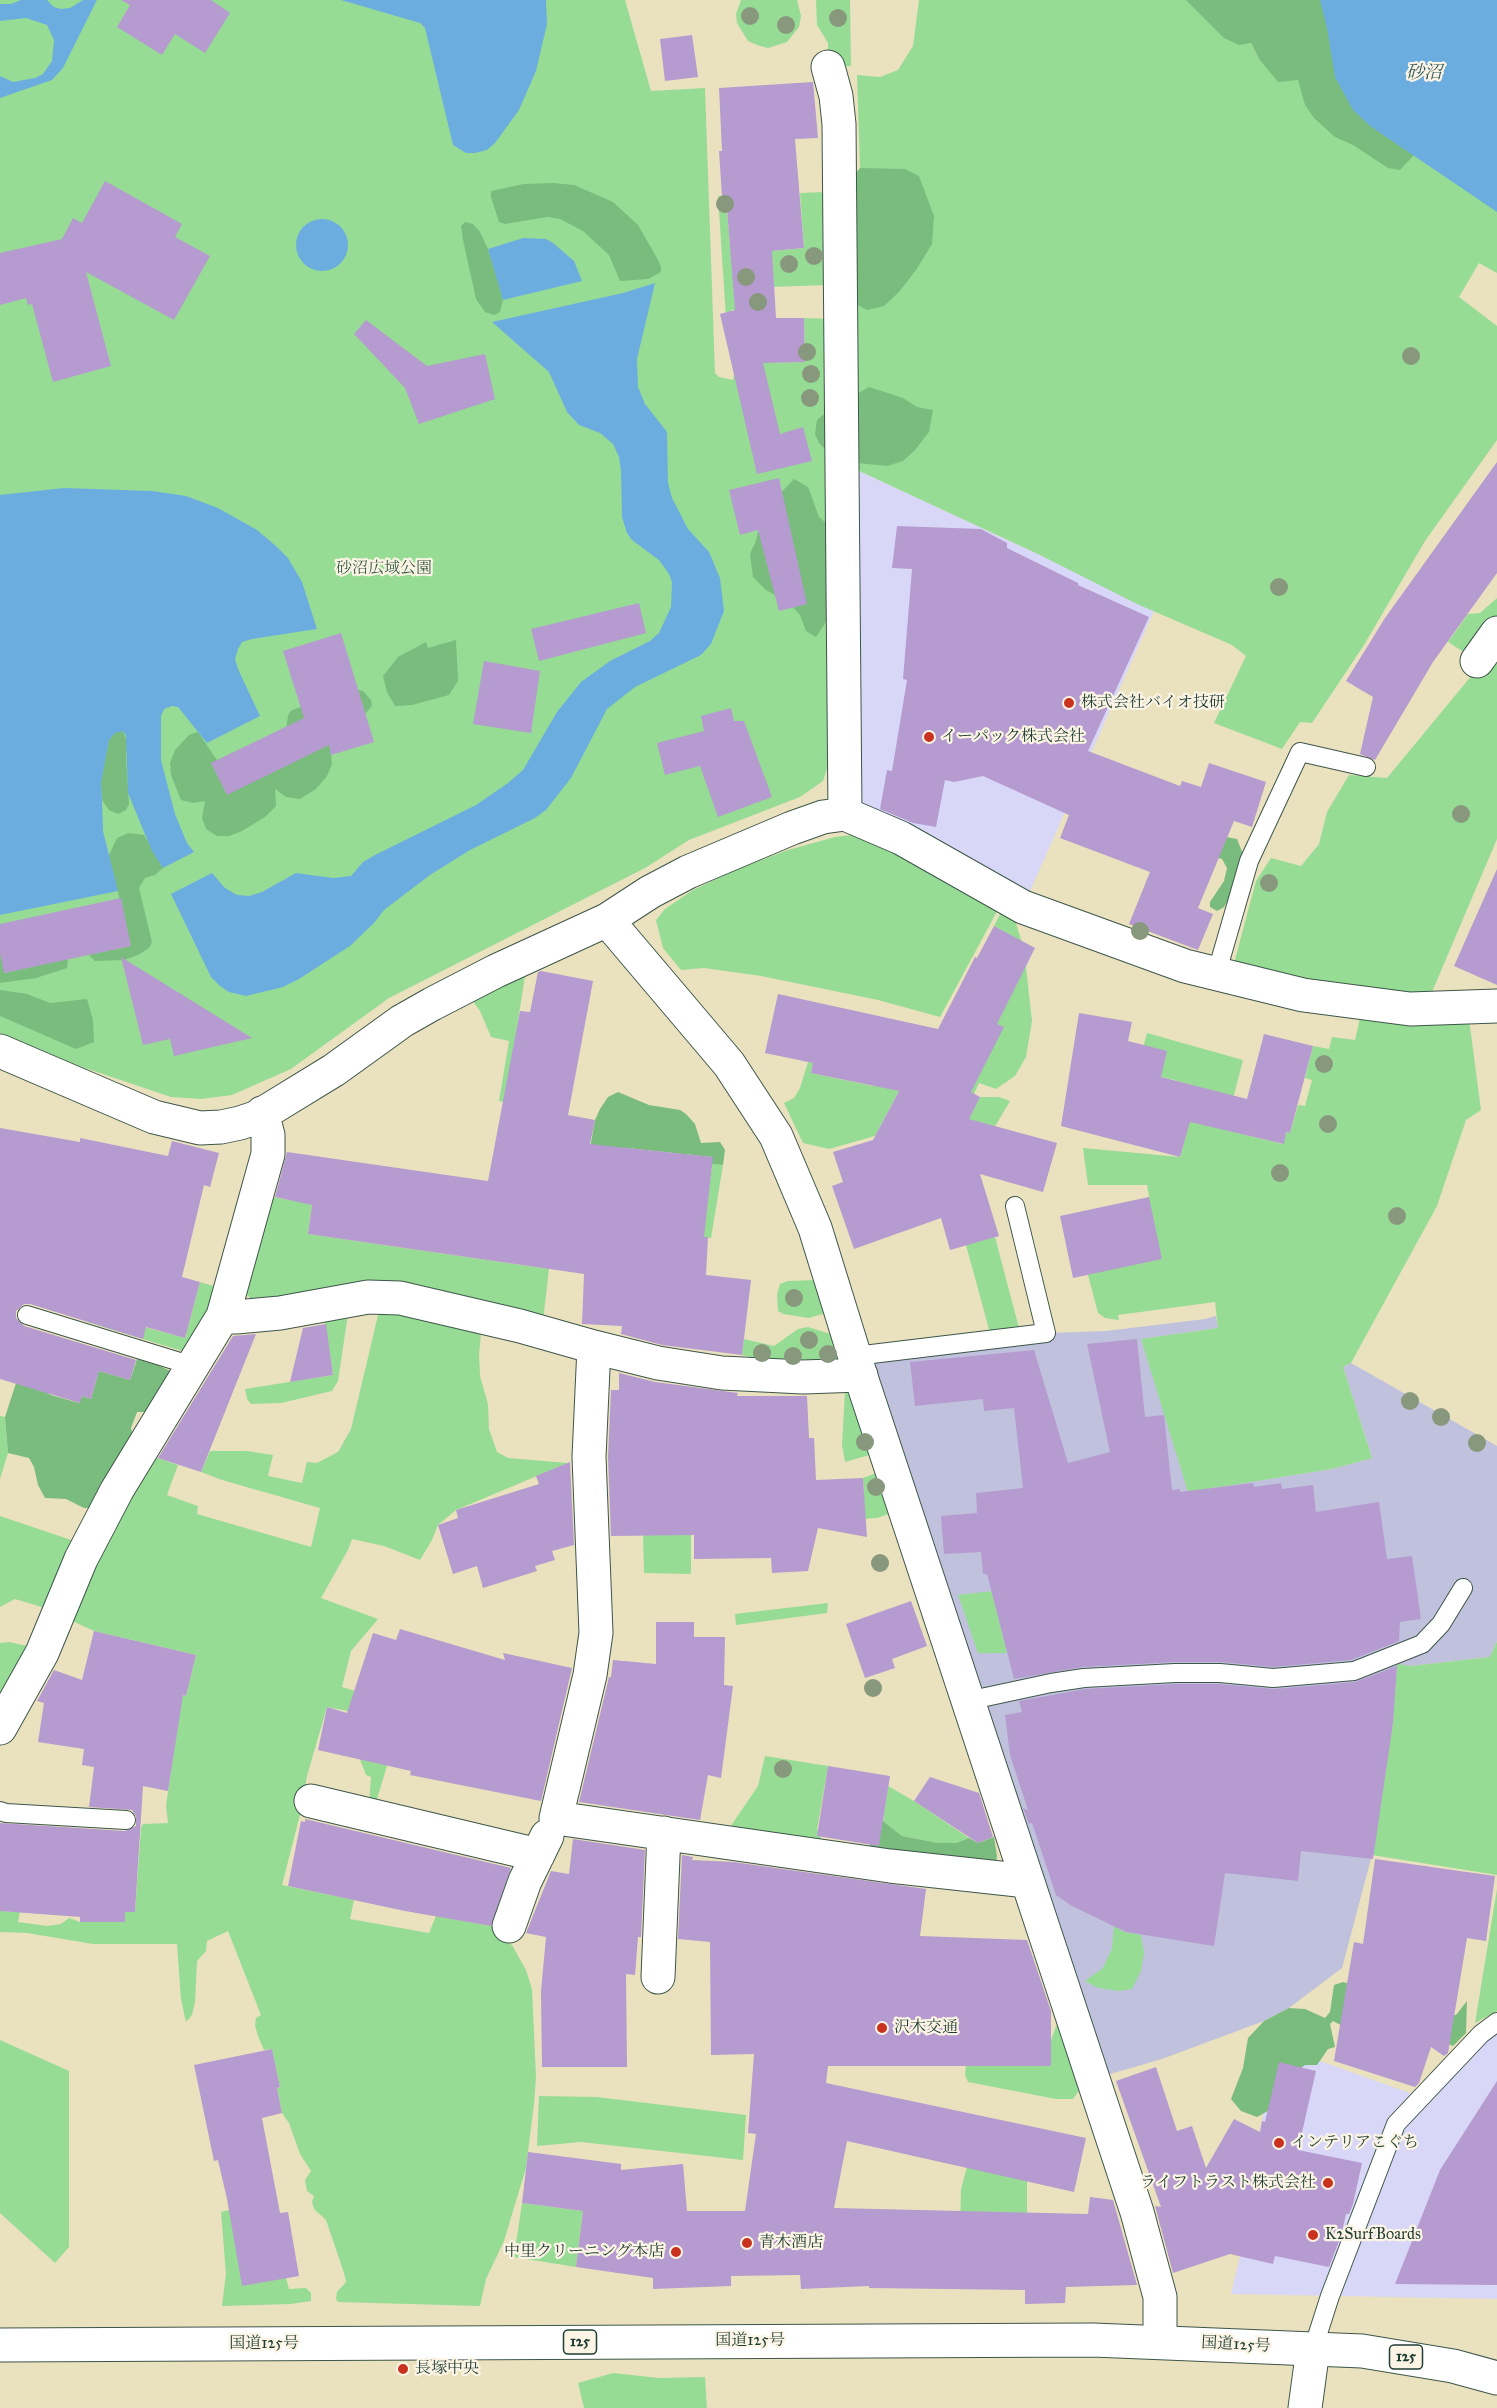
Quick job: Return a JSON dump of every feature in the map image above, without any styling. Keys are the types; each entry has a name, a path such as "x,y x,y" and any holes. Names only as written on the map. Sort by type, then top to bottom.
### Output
{"main road":[{"path":"828,68 836,96 839,124 845,814"},
{"path":"1477,660 1497,633"},
{"path":"0,1051 154,1117 179,1124 200,1128 221,1127 255,1118 334,1070 402,1021 496,971 607,920 688,872 801,824 823,817 845,814 901,838 1023,907 1185,966 1304,995 1410,1009 1497,1005"},
{"path":"607,920 729,1064 776,1136 816,1228 858,1366 967,1701 1137,2212 1160,2297 1160,2341"},
{"path":"0,1728 42,1653 81,1559 117,1490 223,1316 268,1154 268,1136 262,1113"},
{"path":"223,1316 236,1317 280,1312 368,1297 400,1298 520,1326 658,1363 722,1373 803,1377 858,1366"},
{"path":"509,1926 525,1881 556,1818 590,1675 596,1633 589,1462 594,1347"},
{"path":"311,1802 538,1855"},
{"path":"556,1818 891,1866 1027,1881"},
{"path":"658,1977 664,1833"},
{"name":"国道125号","path":"0,2345 1160,2341 1313,2349 1408,2357 1497,2378"},
{"path":"1305,2408 1313,2349"}],"lane":[{"path":"1216,975 1249,861 1300,752 1366,767"},
{"path":"858,1366 1046,1333 1015,1206"},
{"path":"27,1315 193,1366"},
{"path":"967,1701 1084,1678 1175,1673 1220,1673 1273,1678 1354,1671 1422,1644 1441,1624 1463,1588"},
{"path":"0,1811 126,1820"},
{"path":"1313,2349 1330,2296 1396,2124 1481,2034 1497,2022"}],"shaded area":[{"path":"855,469 1154,611 1023,907 854,817"},
{"path":"1216,1316 1218,1328 1142,1339 1188,1491 1332,1469 1372,1458 1343,1367 1351,1363 1497,1446 1497,1641 1490,1657 1411,1666 1397,1665 1393,1723 1381,1807 1372,1855 1342,1968 1289,2008 1264,2021 1162,2059 1093,2079 855,1356 1046,1333 1106,1331"},
{"path":"1497,2022 1497,2299 1231,2294 1240,2256 1249,2176 1262,2121 1271,2055 1320,2061 1421,2097"}],"green space":[{"name":"砂沼広域公園","path":"0,0 625,0 651,91 705,88 715,373 719,377 733,380 734,374 739,374 743,363 805,362 804,318 831,319 830,759 823,781 800,797 689,840 645,868 389,998 291,1069 232,1095 201,1099 171,1097 79,1066 0,1033"},
{"path":"741,0 797,0 801,16 799,27 787,42 768,48 748,41 737,23 736,14"},
{"path":"816,0 850,0 851,66 836,67 828,54 828,43 817,25"},
{"path":"919,0 1196,0 1243,28 1259,59 1497,0 1497,273 1479,263 1459,297 1497,326 1497,440 1425,541 1364,645 1312,723 1300,722 1282,749 1214,723 1246,656 1232,645 1137,604 1040,555 855,469 860,168 857,75 880,77 898,70 913,46"},
{"path":"1186,0 1346,0 1416,149 1414,155 1400,170 1388,168 1353,145 1335,137 1314,118 1305,105 1298,80 1278,82 1259,59 1251,43 1239,45 1224,38"},
{"path":"860,168 905,169 919,176 934,216 932,244 916,270 899,292 884,306 867,310 846,299 847,184"},
{"path":"524,184 574,185 613,202 638,225 657,258 661,272 648,279 620,281 609,255 583,231 560,219 547,217 505,224 499,222 491,191"},
{"path":"826,192 830,285 769,287 771,310 731,310 731,317 726,317 718,196 748,194 727,211 731,254 772,259 772,251 804,248 800,193"},
{"path":"465,222 473,224 480,232 488,249 503,300 500,312 494,315 485,312 476,299 461,226"},
{"path":"869,387 903,398 917,407 933,410 929,432 903,461 887,466 848,462 832,456 819,443 815,434 817,420 829,410"},
{"path":"794,479 808,487 819,517 833,529 838,604 816,637 806,631 800,615 789,603 766,590 753,577 750,554 756,541 761,518 771,503"},
{"path":"1497,598 1497,616 1470,656 1448,642 1468,614 1480,613"},
{"path":"456,640 458,681 449,695 412,705 395,706 387,692 383,676 398,657 426,642 428,648"},
{"path":"1497,656 1497,839 1429,999 1380,997 1233,967 1256,881 1271,858 1301,866 1319,844 1327,812 1349,775 1387,778 1477,669"},
{"path":"348,687 363,691 371,700 372,706 356,719 331,754 332,764 327,776 316,789 300,799 286,797 275,789 276,806 265,817 229,836 217,836 206,829 202,818 205,801 193,803 181,800 171,775 170,763 175,750 189,735 198,732 217,760 285,741 288,715 292,710"},
{"path":"123,731 127,742 129,804 126,810 118,814 109,810 102,800 101,783 109,740 115,733"},
{"path":"129,833 144,835 163,868 155,875 145,878 139,888 152,942 149,948 124,960 95,961 89,955 131,946 109,855 117,838"},
{"path":"852,835 868,838 1000,906 940,1017 878,1000 761,976 704,968 681,970 663,948 656,920 665,909 693,890 740,868 788,850 835,837"},
{"path":"1226,837 1237,839 1243,854 1230,897 1224,907 1217,911 1210,907 1210,902 1224,881 1227,868 1222,859 1213,857"},
{"path":"1002,910 1013,914 1024,949 1032,1021 1026,1057 1015,1076 996,1089 979,1083 974,1094 914,1062 997,1024 1015,938 994,926"},
{"path":"0,953 5,973 68,959 67,968 36,978 0,983"},
{"path":"525,976 514,1046 525,1106 499,1101 509,1041 491,1037 480,1011 472,1000 498,986"},
{"path":"0,990 27,994 50,1003 87,999 93,1020 94,1042 76,1049 0,1016"},
{"path":"1360,1018 1469,1019 1481,1110 1466,1120 1437,1206 1351,1363 1343,1367 1372,1458 1332,1469 1188,1492 1141,1339 1218,1328 1215,1302 1118,1315 1119,1320 1105,1318 1098,1313 1088,1275 1149,1197 1147,1185 1088,1185 1083,1148 1180,1157 1199,1087 1137,1070 1147,1033 1243,1060 1225,1130 1283,1144 1286,1132 1290,1133 1298,1105 1305,1106 1312,1080 1305,1078 1313,1046 1329,1049 1332,1037 1355,1040"},
{"path":"808,1062 813,1063 811,1073 873,1086 876,1080 901,1087 875,1136 829,1149 803,1143 784,1103 794,1098 800,1088"},
{"path":"618,1092 649,1105 680,1110 686,1114 695,1124 701,1143 720,1142 725,1150 723,1165 712,1164 712,1157 627,1148 622,1190 590,1148 595,1120 600,1109 608,1097"},
{"path":"980,1097 999,1097 1010,1101 980,1152 962,1132"},
{"path":"712,1164 723,1165 711,1238 625,1233 707,1208"},
{"path":"315,1183 308,1234 549,1269 543,1321 255,1304 243,1290 273,1197 289,1200"},
{"path":"995,1237 1019,1328 990,1333 966,1245"},
{"path":"816,1280 826,1313 809,1318 783,1314 778,1311 777,1294 780,1284 788,1281"},
{"path":"200,1282 220,1288 189,1353 87,1322 89,1315 100,1315 185,1338"},
{"path":"379,1311 398,1311 482,1324 479,1354 480,1376 488,1404 489,1429 497,1452 508,1458 568,1463 456,1510 438,1525 420,1560 384,1546 352,1539 321,1598 378,1619 351,1651 342,1687 388,1701 390,1696 426,1707 424,1715 440,1720 439,1729 400,1722 375,1806 369,1804 371,1777 366,1775 360,1759 362,1753 382,1757 388,1719 327,1707 307,1776 302,1807 282,1885 354,1900 350,1919 429,1933 436,1916 496,1927 509,1926 504,1940 512,1945 526,1970 532,1989 536,2077 534,2104 526,2168 504,2241 486,2279 480,2306 338,2302 337,2292 346,2282 344,2273 326,2220 314,2209 312,2202 314,2196 307,2191 305,2180 311,2171 300,2154 289,2123 282,2113 277,2088 280,2087 272,2049 264,2050 258,2036 255,2026 256,2018 261,2015 228,1931 207,1941 206,1951 197,1961 195,2002 192,2015 186,2022 181,1999 177,1944 93,1944 27,1933 0,1932 0,1911 20,1912 18,1922 47,1926 61,1924 69,1918 80,1922 125,1922 125,1912 135,1912 141,1828 143,1824 168,1823 166,1806 176,1735 89,1721 68,1714 76,1688 92,1688 99,1691 108,1710 124,1717 141,1708 149,1693 154,1694 156,1689 186,1696 196,1655 94,1631 68,1619 93,1554 128,1487 152,1456 178,1465 167,1495 198,1506 197,1514 311,1547 320,1508 201,1472 210,1451 247,1451 273,1455 268,1476 302,1483 307,1462 317,1463 338,1452 351,1429"},
{"path":"348,1314 338,1381 332,1391 281,1403 251,1404 247,1399 245,1389 333,1375 325,1322 330,1315"},
{"path":"808,1327 837,1336 846,1366 764,1360 742,1355 744,1339 774,1346 798,1329"},
{"path":"137,1359 174,1373 151,1412 137,1412 131,1428 133,1437 95,1508 84,1508 66,1499 45,1498 29,1458 8,1453 5,1417 18,1377 51,1395 79,1403 82,1396 91,1399 99,1371 130,1380"},
{"path":"852,1387 873,1454 845,1462 842,1445 845,1391"},
{"path":"0,1416 5,1417 8,1453 0,1479"},
{"path":"879,1472 892,1513 877,1518 723,1527 865,1517 863,1478"},
{"path":"0,1516 80,1543 52,1610 15,1599 0,1607"},
{"path":"643,1535 691,1535 691,1574 644,1573"},
{"path":"993,1591 1007,1653 978,1653 958,1595"},
{"path":"828,1603 827,1613 736,1625 735,1614"},
{"path":"1497,1641 1497,1875 1372,1855 1393,1723 1397,1664 1411,1666 1490,1657"},
{"path":"9,1642 32,1647 0,1713 0,1643"},
{"path":"765,1756 828,1766 817,1830 822,1831 819,1846 726,1833 758,1786"},
{"path":"888,1786 969,1838 956,1843 939,1843 902,1836 883,1821"},
{"path":"872,1819 883,1821 902,1836 939,1843 956,1843 969,1838 978,1843 994,1837 996,1863 869,1856"},
{"path":"1497,1889 1497,2011 1475,2023"},
{"path":"1114,1926 1124,1932 1141,1935 1144,1953 1141,1971 1132,1989 1119,1991 1098,1988 1085,1981 1103,1968 1112,1948"},
{"path":"1343,1982 1444,2014 1456,2015 1467,2001 1466,2033 1453,2046 1444,2042 1352,2031 1333,2021 1330,2024 1335,2047 1328,2049 1317,2065 1305,2065 1292,2075 1277,2106 1257,2117 1241,2111 1231,2099 1243,2068 1248,2038 1264,2021 1289,2008 1305,2009 1325,2018 1330,2012 1334,1985"},
{"path":"1057,2024 1067,2043 1081,2088 1073,2099 1056,2099 968,2082 965,2075 967,2055 1014,2066 1051,2066 1051,2040"},
{"path":"0,2040 69,2071 69,2247 55,2263 0,2213"},
{"path":"539,2096 597,2097 746,2115 743,2160 581,2142 537,2146"},
{"path":"967,2167 1027,2179 1027,2232 960,2230 961,2189"},
{"path":"522,2203 583,2211 576,2267 514,2257"},
{"path":"229,2210 286,2278 289,2289 306,2288 311,2293 311,2301 291,2304 222,2306 226,2274 221,2212"},
{"path":"613,2373 659,2378 705,2377 707,2408 584,2408 578,2383"}],"water":[{"path":"21,0 47,0 54,7 61,9 70,8 83,0 97,0 63,68 52,80 0,98 0,76 13,82 35,78 43,74 52,61 54,40 47,25 26,18 0,21 0,4 11,4"},
{"path":"341,0 546,0 547,24 536,71 519,110 495,143 487,150 475,153 466,153 453,145 425,28 420,23"},
{"name":"砂沼","path":"1320,0 1497,0 1497,212 1370,126 1353,110 1335,77"},
{"path":"317,219 327,219 341,226 348,245 341,264 327,271 317,271 307,267 300,260 296,250 296,240 300,230 307,223"},
{"path":"523,238 546,239 553,243 574,261 582,281 503,300 488,249"},
{"path":"655,283 637,359 638,387 645,404 667,432 668,483 672,498 688,529 709,552 720,578 724,611 711,644 701,655 635,687 607,709 571,778 546,810 535,818 470,850 430,875 384,910 350,946 299,979 283,987 246,996 229,992 211,977 171,894 212,873 225,888 237,895 249,896 262,892 296,873 333,878 351,876 363,862 476,805 508,783 523,770 557,712 581,682 610,661 650,641 659,633 671,607 672,582 659,560 632,540 627,533 622,517 619,457 613,444 600,433 579,425 567,412 549,372 492,322 623,293"},
{"path":"64,488 152,491 186,496 218,508 257,530 288,558 302,582 317,629 242,642 235,659 260,716 207,743 178,707 172,706 164,709 161,716 161,760 175,814 187,843 194,852 163,868 152,851 128,793 126,736 123,731 115,733 109,740 101,783 103,831 118,891 0,915 0,495"}],"building":[{"path":"121,0 211,0 230,13 205,53 175,34 162,55 117,27 130,5"},
{"path":"692,35 698,77 665,81 660,39"},
{"path":"813,82 818,138 795,139 804,248 772,251 776,318 804,318 805,362 763,363 780,434 803,427 812,461 757,474 720,314 735,310 726,196 722,196 719,88"},
{"path":"105,181 182,224 175,237 210,256 174,320 86,272 111,366 53,382 32,304 28,305 26,298 0,305 0,253 62,239 73,218 82,223"},
{"path":"366,320 427,366 485,354 495,399 419,424 405,388 354,334"},
{"path":"1497,462 1497,573 1433,662 1375,760 1360,754 1373,697 1346,681 1385,618"},
{"path":"779,478 807,604 779,611 758,530 740,535 729,490"},
{"path":"897,526 981,529 1007,543 1007,548 1078,585 1149,617 1088,751 1180,786 1182,781 1201,787 1209,763 1266,782 1252,827 1234,821 1198,908 1213,914 1198,950 1129,924 1150,872 1060,838 1069,815 983,776 954,782 945,780 936,827 913,823 880,809 887,770 892,771 907,680 903,679 912,569 892,568"},
{"path":"639,603 646,633 539,661 531,629"},
{"path":"341,633 374,742 331,755 329,745 227,795 211,763 304,718 283,651"},
{"path":"484,661 540,671 531,733 473,724"},
{"path":"731,708 734,721 744,721 772,797 718,817 700,766 665,775 657,743 704,731 701,716"},
{"path":"1497,869 1497,985 1454,966"},
{"path":"121,898 131,946 4,973 0,953 0,924"},
{"path":"994,926 1035,948 997,1024 1004,1027 971,1092 980,1097 969,1119 1057,1143 1043,1192 980,1174 999,1236 950,1250 941,1218 854,1249 832,1186 843,1182 833,1152 873,1140 899,1091 811,1073 813,1063 765,1053 778,994 938,1029 975,957 977,958"},
{"path":"121,957 252,1038 174,1056 170,1039 143,1045"},
{"path":"538,972 593,981 568,1115 595,1120 590,1144 713,1157 704,1237 708,1237 706,1275 751,1280 742,1355 662,1345 621,1334 622,1326 582,1324 584,1274 308,1234 312,1205 275,1197 287,1152 488,1181 520,1011 530,1012"},
{"path":"1079,1013 1132,1022 1128,1041 1167,1051 1161,1077 1247,1099 1264,1034 1313,1046 1290,1133 1286,1132 1284,1144 1190,1122 1180,1157 1061,1126"},
{"path":"0,1128 80,1142 80,1138 168,1156 172,1141 219,1153 210,1187 204,1185 182,1277 200,1282 185,1338 146,1327 143,1339 30,1304 24,1304 16,1311 16,1318 24,1326 136,1360 130,1380 99,1371 91,1399 82,1396 80,1403 0,1379"},
{"path":"1149,1197 1162,1259 1073,1278 1060,1216"},
{"path":"326,1324 333,1375 290,1382 303,1328"},
{"path":"256,1334 201,1472 158,1458 233,1336"},
{"path":"1137,1339 1145,1417 1164,1415 1172,1490 1180,1489 1180,1492 1253,1483 1254,1487 1281,1483 1282,1489 1313,1485 1316,1512 1379,1502 1387,1559 1412,1556 1421,1619 1400,1622 1399,1641 1351,1660 1273,1667 1220,1662 1175,1662 1083,1667 1014,1679 987,1574 983,1574 981,1552 944,1554 941,1516 977,1513 976,1493 1023,1488 1014,1408 984,1411 983,1399 915,1406 910,1362 1034,1350 1068,1463 1110,1452 1087,1344"},
{"path":"619,1373 655,1382 738,1393 737,1396 807,1396 809,1438 814,1438 816,1480 863,1478 867,1537 818,1528 808,1571 772,1573 771,1558 694,1559 694,1535 611,1536 608,1457 611,1390 619,1390"},
{"path":"570,1462 574,1545 552,1551 555,1560 535,1566 537,1571 483,1588 477,1566 453,1574 438,1525 458,1518 456,1510 539,1484 536,1476"},
{"path":"911,1601 927,1646 892,1659 895,1668 865,1678 846,1624"},
{"path":"656,1622 694,1622 694,1637 725,1637 724,1685 733,1686 721,1778 708,1775 700,1820 579,1802 609,1677 611,1677 613,1660 656,1664"},
{"path":"400,1629 505,1660 503,1653 572,1668 541,1801 410,1775 411,1771 318,1750 327,1707 347,1713 373,1633 396,1640"},
{"path":"94,1631 196,1655 186,1696 183,1695 168,1791 143,1786 135,1912 125,1912 125,1922 80,1922 80,1917 0,1911 0,1823 125,1831 136,1826 136,1816 132,1810 89,1807 94,1767 82,1765 84,1749 38,1742 44,1703 37,1701 54,1670 82,1680"},
{"path":"1397,1666 1393,1723 1373,1859 1301,1851 1298,1881 1225,1873 1214,1946 1126,1932 1072,1906 1056,1895 1032,1823 1029,1824 1023,1808 1028,1810 1010,1755 1005,1715 1022,1712 1019,1701 1085,1689 1219,1684 1274,1689 1355,1682"},
{"path":"828,1766 890,1776 879,1846 817,1836"},
{"path":"930,1777 979,1793 993,1837 978,1843 914,1801"},
{"path":"305,1819 511,1868 491,1926 405,1911 288,1886 301,1821 305,1822"},
{"path":"573,1839 645,1850 641,1937 638,1937 635,1975 626,1974 627,2067 542,2067 541,1991 546,1937 526,1933 551,1871 569,1874"},
{"path":"682,1855 693,1857 692,1860 733,1862 926,1889 920,1936 1027,1940 1051,2011 1051,2066 828,2066 826,2083 1086,2138 1074,2192 847,2141 834,2208 1088,2214 1090,2197 1113,2200 1137,2285 1066,2287 1065,2303 1025,2304 1025,2290 869,2288 869,2286 801,2289 800,2275 731,2276 731,2286 653,2289 653,2278 576,2267 583,2211 522,2203 528,2152 621,2164 621,2170 683,2164 687,2211 745,2211 756,2134 748,2133 754,2054 711,2055 710,1942 678,1939"},
{"path":"1375,1859 1495,1876 1486,1941 1467,1938 1448,2053 1444,2056 1431,2047 1419,2083 1415,2087 1334,2061 1354,1942 1363,1944"},
{"path":"272,2049 280,2087 277,2088 282,2113 262,2118 280,2213 288,2212 299,2276 242,2286 227,2199 218,2160 214,2161 194,2065"},
{"path":"1279,2062 1316,2071 1298,2150 1362,2163 1353,2204 1349,2214 1346,2214 1341,2236 1329,2267 1275,2256 1273,2264 1230,2254 1173,2273 1155,2206 1161,2207 1116,2081 1156,2067 1177,2131 1192,2126 1206,2168 1234,2119 1260,2132 1262,2121 1265,2122"},
{"path":"1497,2081 1497,2285 1395,2284 1440,2170"}],"place":[{"name":"株式会社バイオ技研","path":"1069,703"},
{"name":"イーパック株式会社","path":"929,737"},
{"name":"沢木交通","path":"882,2028"},
{"name":"インテリアこぐち","path":"1279,2143"},
{"name":"ライフトラスト株式会社","path":"1328,2183"},
{"name":"K2SurfBoards","path":"1313,2235"},
{"name":"青木酒店","path":"747,2243"},
{"name":"中里クリーニング本店","path":"676,2252"},
{"name":"長塚中央","path":"403,2369"}]}
